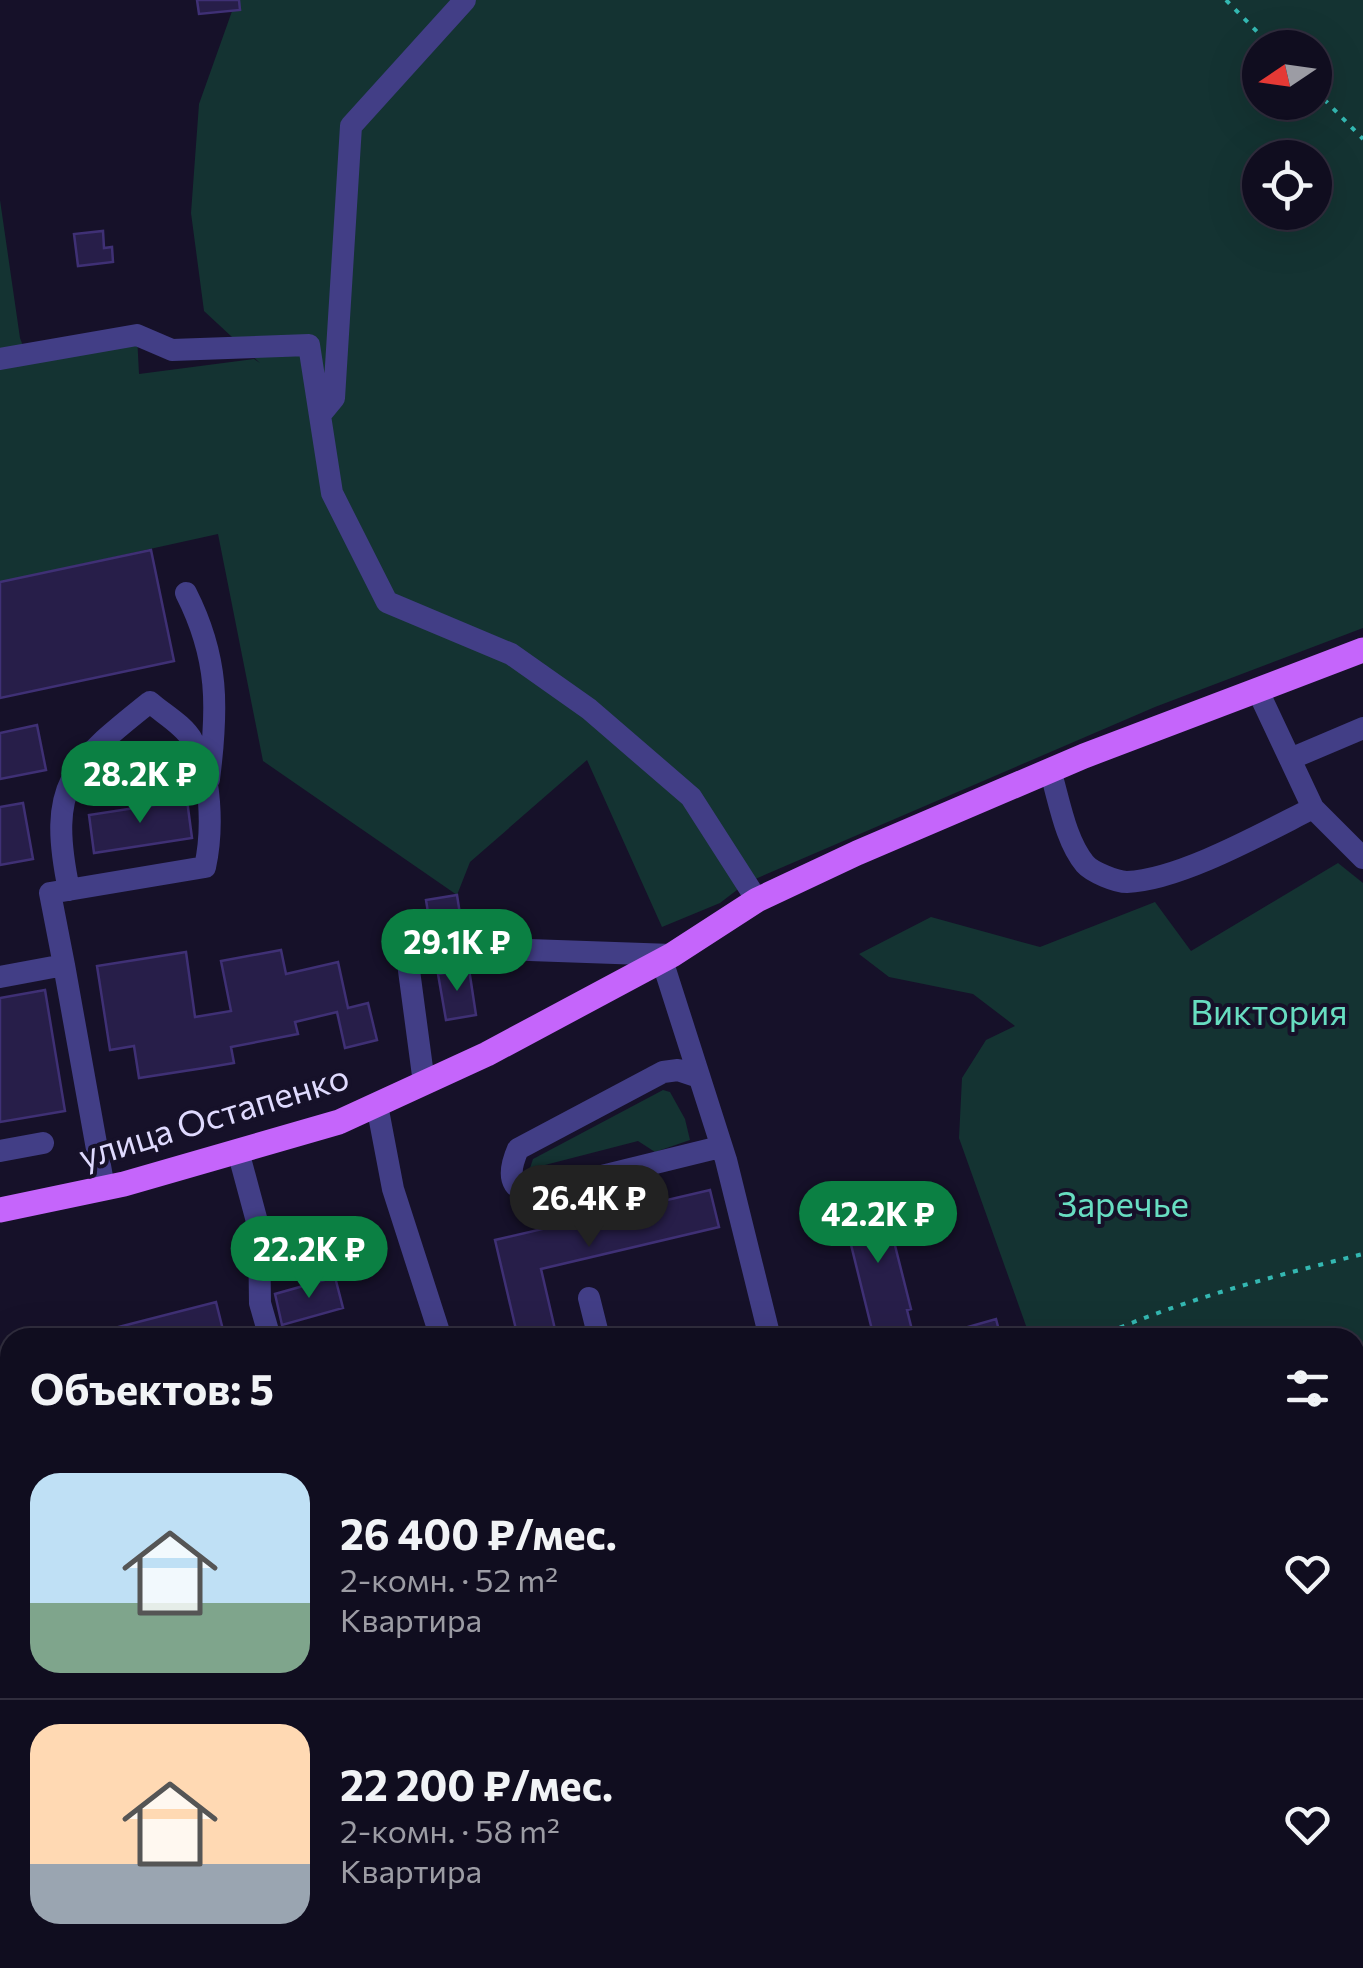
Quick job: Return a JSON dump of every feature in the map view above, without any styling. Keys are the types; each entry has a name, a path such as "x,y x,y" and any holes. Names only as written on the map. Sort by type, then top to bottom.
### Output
{"main road":[{"name":"улица Остапенко","path":"0,1210 104,1188 339,1122 487,1054 667,957 757,900 1050,770 1363,650"}],"lane":[{"path":"320,416 334,398 351,126 464,0"},
{"path":"0,359 136,336 172,350 309,346 332,492 387,602 511,654 589,710 691,797 757,900"},
{"path":"104,1188 50,893 205,867 212,840 207,788 216,690 205,630 186,593"},
{"path":"1258,691 1313,808 1352,833 1363,858"},
{"path":"69,890 60,822 68,778 96,745 150,702 192,739 207,788"},
{"path":"1290,759 1363,728"},
{"path":"1050,770 1077,851 1088,868 1124,882 1230,849 1313,808"},
{"path":"424,1083 408,964 504,948 667,957 767,1328"},
{"path":"0,977 64,965"},
{"path":"699,1077 678,1070 663,1072 518,1149 509,1168 513,1184 522,1192 537,1192 720,1147"},
{"path":"376,1104 393,1189 438,1328"},
{"path":"0,1151 43,1143"},
{"path":"238,1151 259,1229 260,1303 267,1328"},
{"path":"589,1298 596,1328"}],"path":[{"path":"1226,0 1255,30"},
{"path":"1332,107 1363,139"},
{"path":"1126,1328 1302,1269 1363,1254"}],"green space":[{"path":"236,0 1363,0 1363,628 1155,707 746,883 720,903 662,927 587,760 470,862 457,895 263,761 218,534 0,582 0,200 20,338 26,354 137,335 139,374 254,359 260,363 204,311 191,213 199,104"},
{"path":"1338,863 1363,883 1363,1328 1027,1328 959,1138 962,1078 986,1040 1015,1026 973,994 889,977 859,954 931,917 1040,947 1155,902 1191,951"},
{"path":"663,1090 670,1092 685,1119 690,1140 655,1152 638,1141 545,1165 548,1178 533,1179 528,1174 533,1159"}],"building":[{"path":"197,0 239,0 240,10 199,14"},
{"path":"103,231 104,248 112,247 113,262 78,266 74,234"},
{"path":"151,550 174,661 0,698 0,582"},
{"path":"37,725 46,770 0,779 0,733"},
{"path":"187,800 192,838 94,853 89,815"},
{"path":"23,803 33,859 0,865 0,807"},
{"path":"457,895 464,940 433,944 426,900"},
{"path":"281,950 286,974 338,962 348,1008 368,1003 377,1040 345,1048 337,1012 295,1022 298,1034 231,1047 234,1063 139,1078 134,1046 110,1050 97,966 186,952 195,1017 231,1011 221,961"},
{"path":"469,969 476,1015 446,1020 438,974"},
{"path":"45,990 65,1111 0,1122 0,998"},
{"path":"710,1190 719,1227 541,1269 555,1328 516,1328 495,1240"},
{"path":"881,1190 911,1309 907,1310 912,1328 872,1328 840,1200"},
{"path":"335,1277 343,1308 282,1325 275,1294"},
{"path":"216,1302 222,1328 115,1328"},
{"path":"996,1319 998,1328 964,1328"}],"park label":[{"name":"Виктория","path":"1269,1013"},
{"name":"Заречье","path":"1123,1205"}]}
